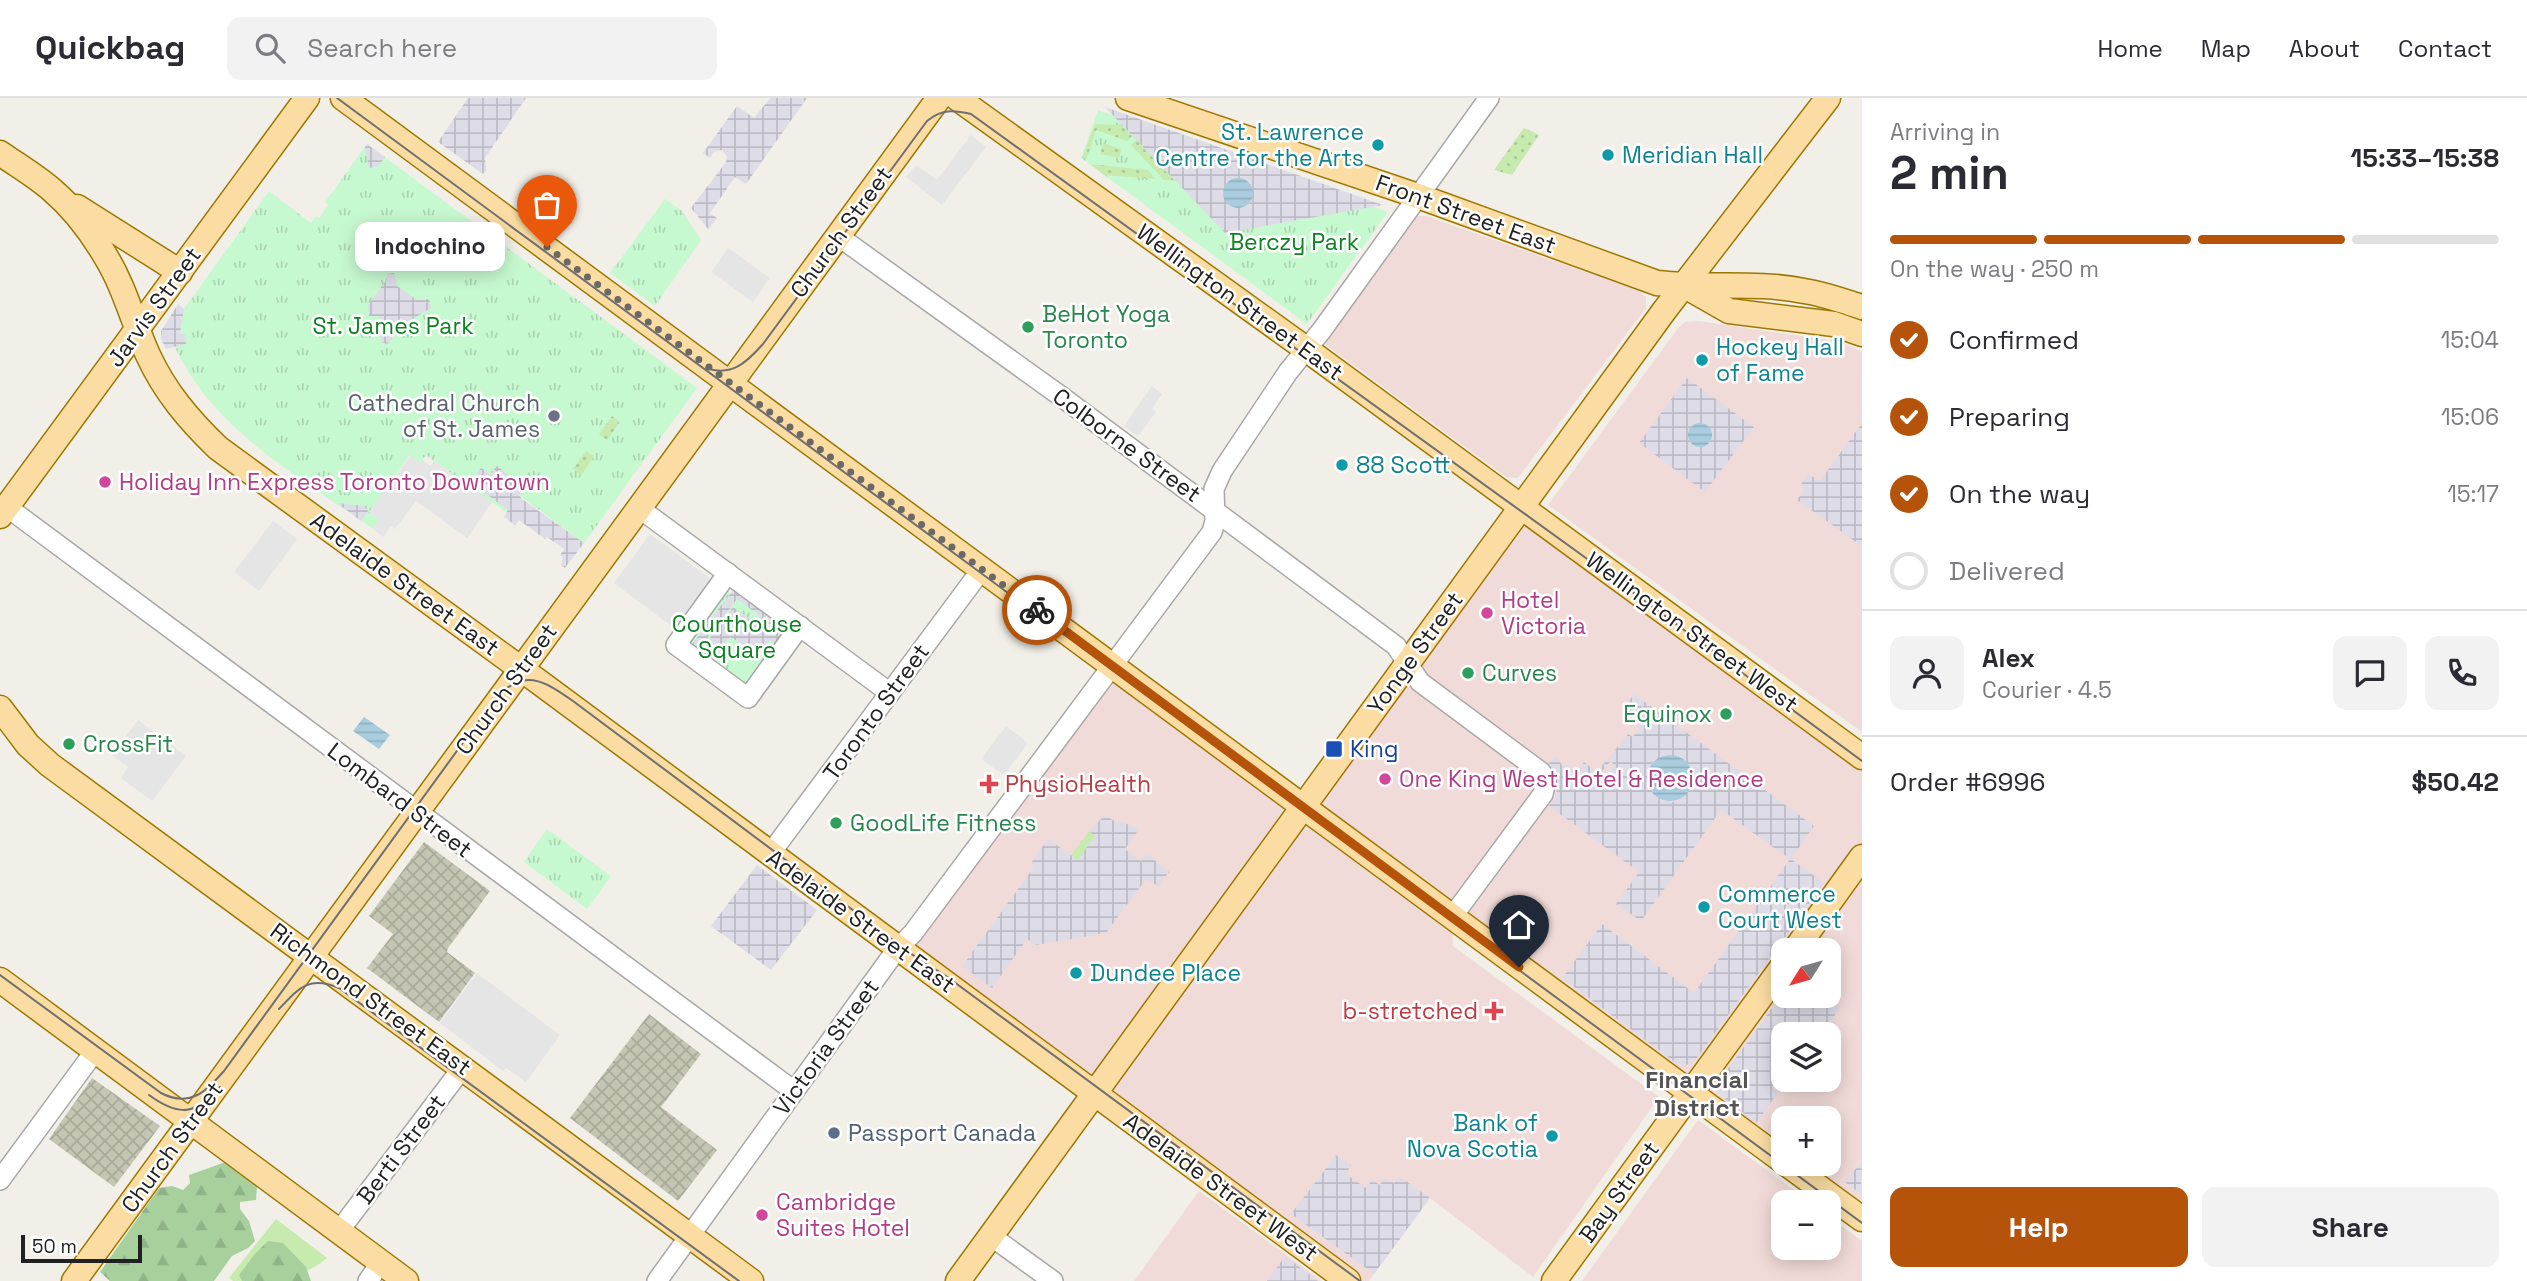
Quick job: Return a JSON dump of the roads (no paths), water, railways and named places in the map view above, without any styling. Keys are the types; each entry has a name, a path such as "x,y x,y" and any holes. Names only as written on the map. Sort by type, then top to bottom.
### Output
{"main road":[{"name":"Jarvis Street","path":"4,512 307,98"},
{"path":"343,98 1771,1152"},
{"name":"Church Street","path":"74,1281 939,98"},
{"name":"Wellington Street East","path":"957,98 1522,507"},
{"name":"Front Street East","path":"1128,98 1418,196 1657,283 1685,286"},
{"name":"Yonge Street","path":"958,1281 1664,311 1828,98"},
{"name":"Adelaide Street East","path":"0,153 52,191 94,238 107,257 147,353 173,400 218,448 1095,1094"},
{"path":"52,191 180,272"},
{"path":"1685,286 1722,284 1803,290 1862,307"},
{"path":"1685,286 1729,310 1834,324 1862,334"},
{"path":"1808,320 1813,293"},
{"name":"Wellington Street West","path":"1522,507 1862,757"},
{"name":"Richmond Street East","path":"0,708 28,745 50,765 751,1281"},
{"path":"0,734 28,745"},
{"path":"1804,938 1862,857"},
{"path":"0,980 339,1231 374,1272 406,1281"},
{"name":"Bay Street","path":"1554,1281 1771,983"},
{"name":"Adelaide Street West","path":"1095,1094 1348,1281"},
{"path":"1804,1176 1862,1219"}],"street":[{"name":"Victoria Street","path":"657,1281 897,949 913,933 1212,532 1214,489 1222,471 1306,349 1489,98"},
{"name":"Colborne Street","path":"838,236 1396,646 1420,682 1544,776 1546,785 1543,794 1452,917"},
{"path":"639,508 890,693"},
{"name":"Lombard Street","path":"4,512 417,812 794,1091"},
{"name":"Toronto Street","path":"771,854 982,569"},
{"path":"728,573 676,645 748,698 800,626"},
{"path":"0,1180 95,1051"},
{"name":"Berti Street","path":"339,1231 463,1067"},
{"path":"991,1236 1053,1281"}],"water":[{"path":"1238,178 1249,182 1253,193 1249,204 1238,208 1227,204 1223,193 1227,182"},
{"path":"1700,423 1708,427 1712,435 1708,443 1700,447 1692,443 1688,435 1692,427"},
{"path":"364,717 390,735 379,749 353,731"},
{"path":"1670,755 1687,761 1693,778 1687,795 1670,801 1653,795 1647,778 1653,761"}],"tram line":[{"path":"337,98 1862,1223"},
{"path":"706,368 724,371 731,369 745,362 763,344 927,121 948,111 971,114 1862,761"},
{"path":"0,975 161,1093 180,1099 196,1096 224,1071 494,700 514,683 533,680 552,687 573,701 917,958 946,976 1360,1281"},
{"path":"279,1009 299,990 312,983 329,984 339,988 739,1281"},
{"path":"149,1095 169,1107 187,1110 203,1103 220,1087"}],"place":[{"name":"St. Lawrence Centre for the Arts","path":"1378,145"},
{"name":"Meridian Hall","path":"1608,155"},
{"name":"Indochino","path":"547,247"},
{"name":"BeHot Yoga Toronto","path":"1028,327"},
{"name":"Hockey Hall of Fame","path":"1702,360"},
{"name":"Cathedral Church of St. James","path":"554,416"},
{"name":"88 Scott","path":"1342,465"},
{"name":"Holiday Inn Express Toronto Downtown","path":"105,482"},
{"name":"Hotel Victoria","path":"1487,613"},
{"name":"Curves","path":"1468,673"},
{"name":"Equinox","path":"1726,714"},
{"name":"CrossFit","path":"69,744"},
{"name":"King","path":"1334,749"},
{"name":"One King West Hotel & Residence","path":"1385,779"},
{"name":"PhysioHealth","path":"989,784"},
{"name":"GoodLife Fitness","path":"836,823"},
{"name":"Commerce Court West","path":"1704,907"},
{"name":"Dundee Place","path":"1076,973"},
{"name":"b-stretched","path":"1494,1011"},
{"name":"Passport Canada","path":"834,1133"},
{"name":"Bank of Nova Scotia","path":"1552,1136"},
{"name":"Cambridge Suites Hotel","path":"762,1215"}],"district":[{"name":"Financial District","path":"1697,1093"}],"park label":[{"name":"Berczy Park","path":"1294,242"},
{"name":"St. James Park","path":"393,326"},
{"name":"Courthouse Square","path":"737,637"}]}
